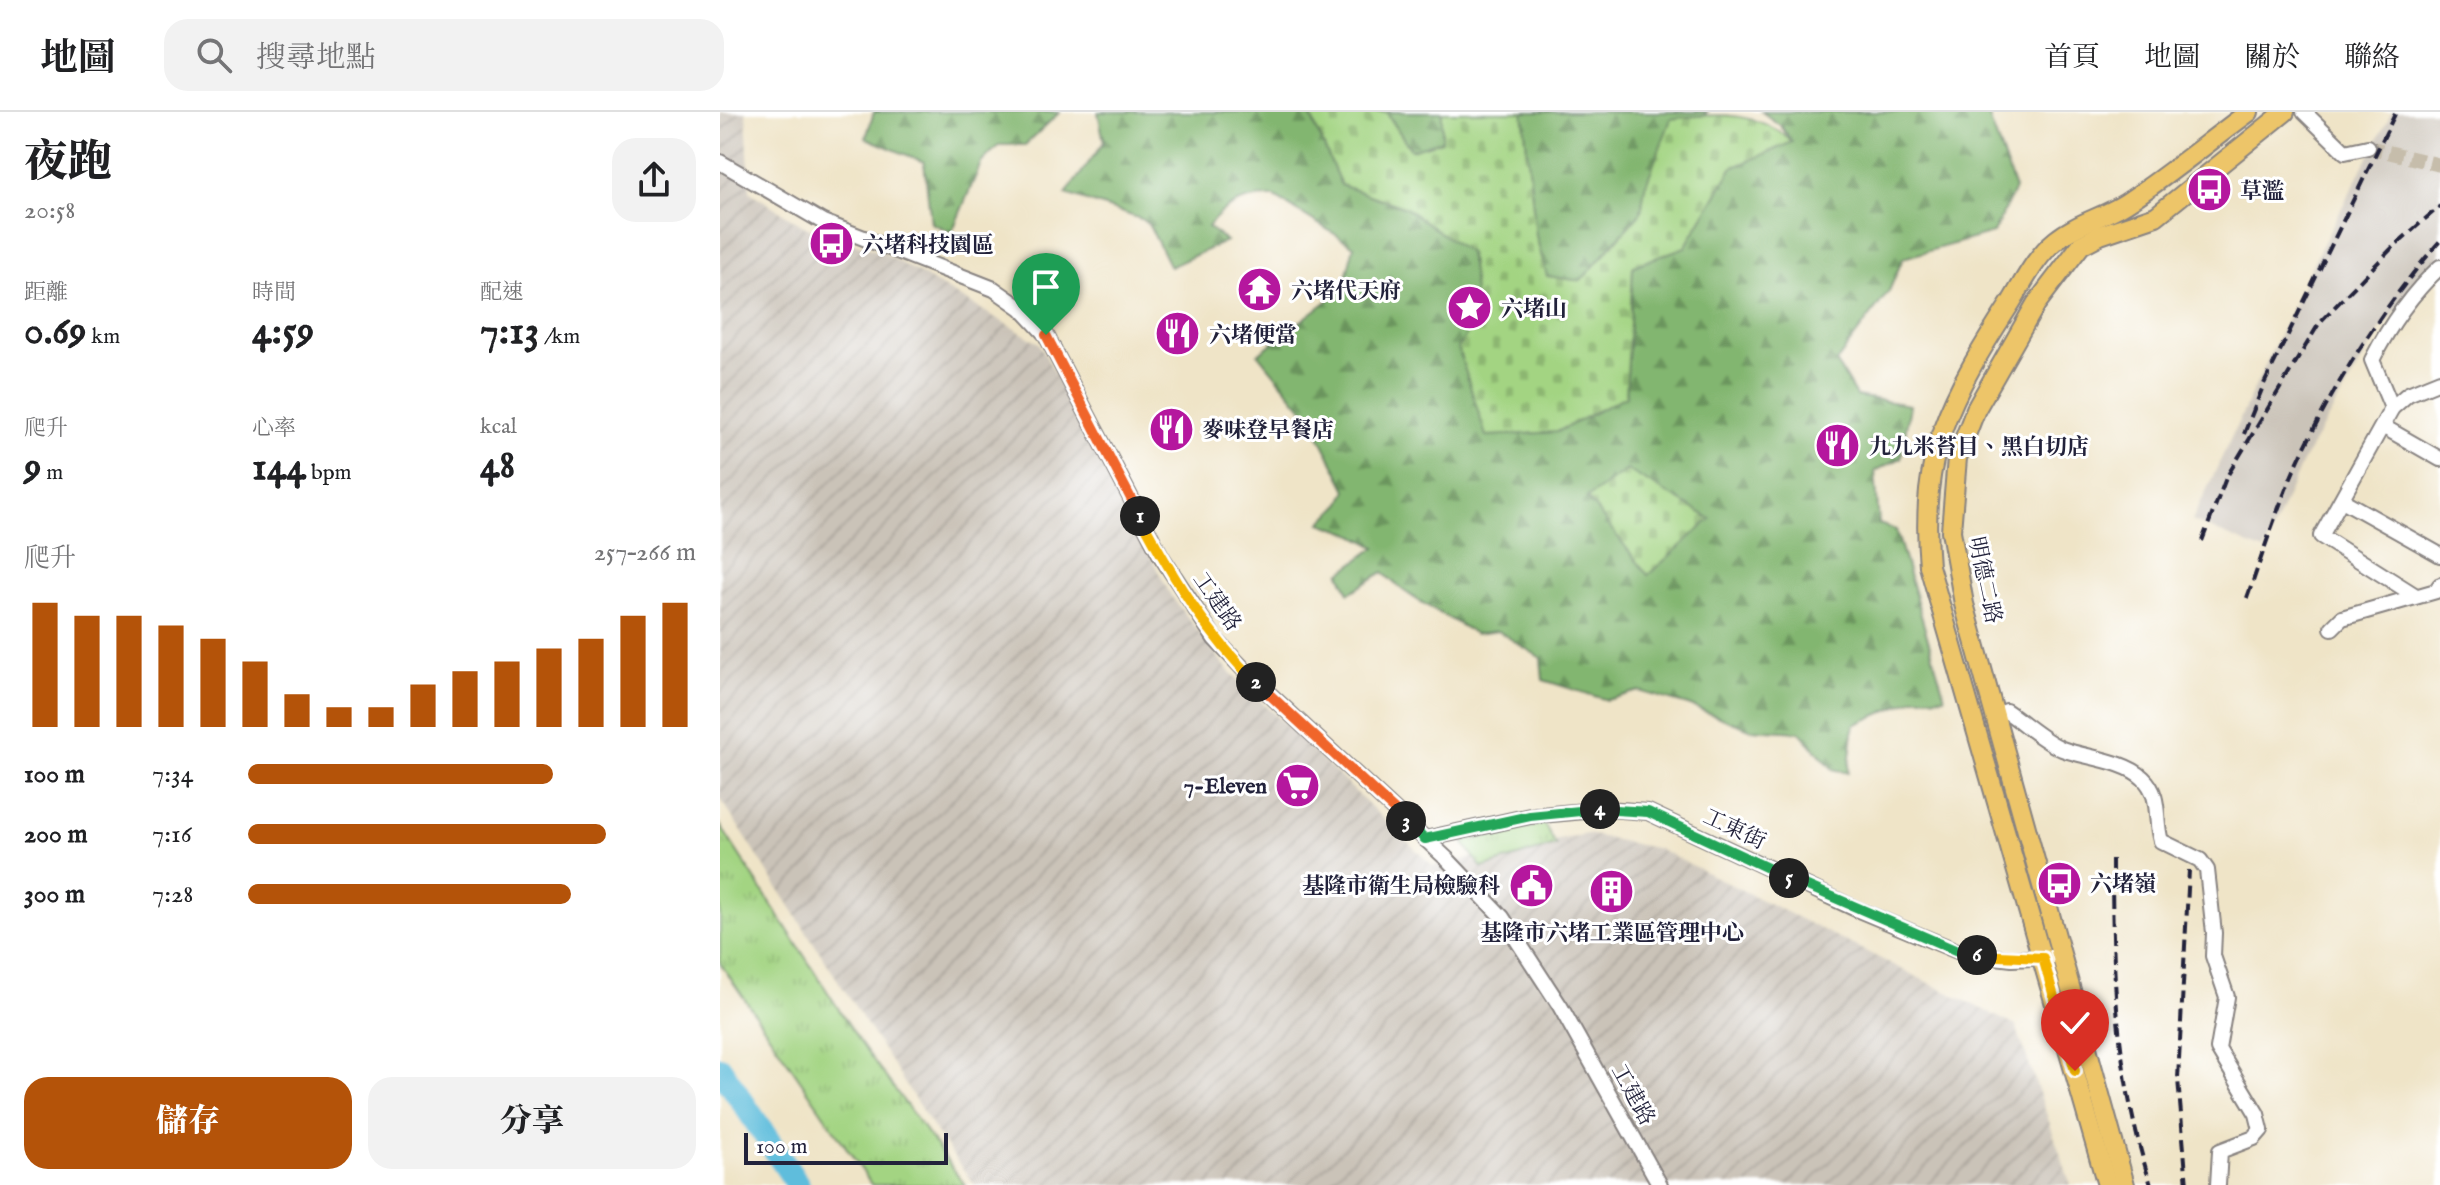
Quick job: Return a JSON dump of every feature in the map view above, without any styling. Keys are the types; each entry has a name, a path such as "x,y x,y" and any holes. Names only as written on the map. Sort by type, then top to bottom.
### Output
{"main road":[{"name":"明德二路","path":"2125,1185 1929,566 1925,521 1935,448 1949,412 1982,348 2037,261 2055,241 2124,204 2249,112"},
{"name":"明德二路","path":"2107,1185 1964,604 1951,531 1957,458 1976,409 2008,349 2066,261 2081,245 2100,235 2156,216 2285,112"}],"street":[{"path":"2304,112 2345,152 2368,147"},
{"name":"工建路","path":"720,162 823,222 994,289 1021,308 1046,335 1066,367 1161,556 1215,639 1252,678 1486,898 1527,954 1660,1185"},
{"path":"2392,408 2372,360 2417,289 2440,267"},
{"path":"2416,596 2321,536 2392,408 2408,394 2440,381"},
{"path":"2384,427 2440,459"},
{"path":"2342,500 2440,555"},
{"path":"2332,628 2342,618 2436,591 2440,585"},
{"path":"2006,711 2060,748 2125,768 2143,778 2159,811 2156,826 2161,841 2200,860 2207,870 2213,956 2227,997 2218,1049 2257,1114 2261,1130 2254,1138 2220,1151 2218,1185"},
{"name":"工東街","path":"1425,839 1530,816 1607,809 1648,812 1856,909 1962,953 2012,959 2053,956"}],"shaded area":[{"name":"六堵科技園區","path":"720,112 746,112 750,192 805,227 884,253 1039,343 1171,596 1228,670 1433,866 1587,834 1659,849 2016,1026 2071,1185 975,1185 940,1138 720,798"},
{"path":"2392,112 2440,112 2440,262 2382,327 2301,464 2264,551 2192,521 2315,259"}],"green space":[{"path":"874,112 1060,112 1025,145 999,145 981,163 952,232 931,223 924,162 866,138"},
{"path":"1098,112 1309,112 1341,185 1406,208 1469,252 1476,295 1470,332 1486,436 1557,432 1626,396 1633,266 1685,247 1732,168 1792,142 1781,126 1762,112 1987,112 2015,189 1993,233 1903,258 1889,291 1836,362 1856,396 1910,405 1901,458 1875,471 1879,524 1896,530 1945,697 1916,698 1854,725 1848,773 1833,769 1800,732 1750,729 1688,705 1639,691 1607,700 1543,680 1541,658 1498,631 1475,634 1415,598 1383,572 1349,593 1340,573 1376,547 1321,523 1341,503 1347,490 1309,416 1258,354 1343,289 1354,246 1275,197 1255,198 1229,207 1208,227 1226,241 1170,267 1149,225 1141,219 1066,194 1104,142"},
{"path":"1309,112 1386,112 1411,150 1442,141 1442,112 1523,112 1536,236 1547,276 1581,281 1641,212 1645,187 1671,119 1705,115 1738,117 1767,125 1792,142 1732,168 1685,247 1633,266 1626,396 1557,432 1486,436 1458,348 1473,314 1474,291 1469,253 1406,208 1341,185"},
{"path":"1386,112 1442,112 1442,141 1411,150"},
{"path":"1523,112 1707,112 1645,187 1641,212 1581,281 1547,277 1536,236"},
{"path":"1627,470 1711,519 1648,575 1587,498"},
{"path":"1544,824 1556,845 1482,868 1463,842"},
{"path":"720,825 860,1042 965,1185 872,1185 720,963"}],"waterway":[{"path":"720,1068 798,1185"}],"tunnel":[{"path":"2368,147 2440,165"}],"railway":[{"path":"2244,434 2264,384 2396,112"},
{"path":"2202,541 2226,478 2320,322 2392,248 2440,206"},
{"path":"2247,598 2286,490 2330,398 2381,317 2440,241"},
{"path":"2112,859 2118,1024 2130,1105 2151,1185"},
{"path":"2187,1185 2178,1079 2189,870"}],"place":[{"name":"草濫","path":"2209,190"},
{"name":"六堵科技園區","path":"831,244"},
{"name":"六堵代天府","path":"1260,290"},
{"name":"六堵山","path":"1470,308"},
{"name":"六堵便當","path":"1178,334"},
{"name":"麥味登早餐店","path":"1171,429"},
{"name":"九九米苔目、黑白切店","path":"1838,446"},
{"name":"7-Eleven","path":"1298,785"},
{"name":"六堵嶺","path":"2059,883"},
{"name":"基隆市衛生局檢驗科","path":"1531,885"},
{"name":"基隆市六堵工業區管理中心","path":"1612,891"}],"route":[{"path":"1046,335 1066,367 1161,556 1215,639 1252,678 1425,839 1530,816 1607,809 1648,812 1856,909 1962,953 2012,959 2043,958 2075,1071"}]}
